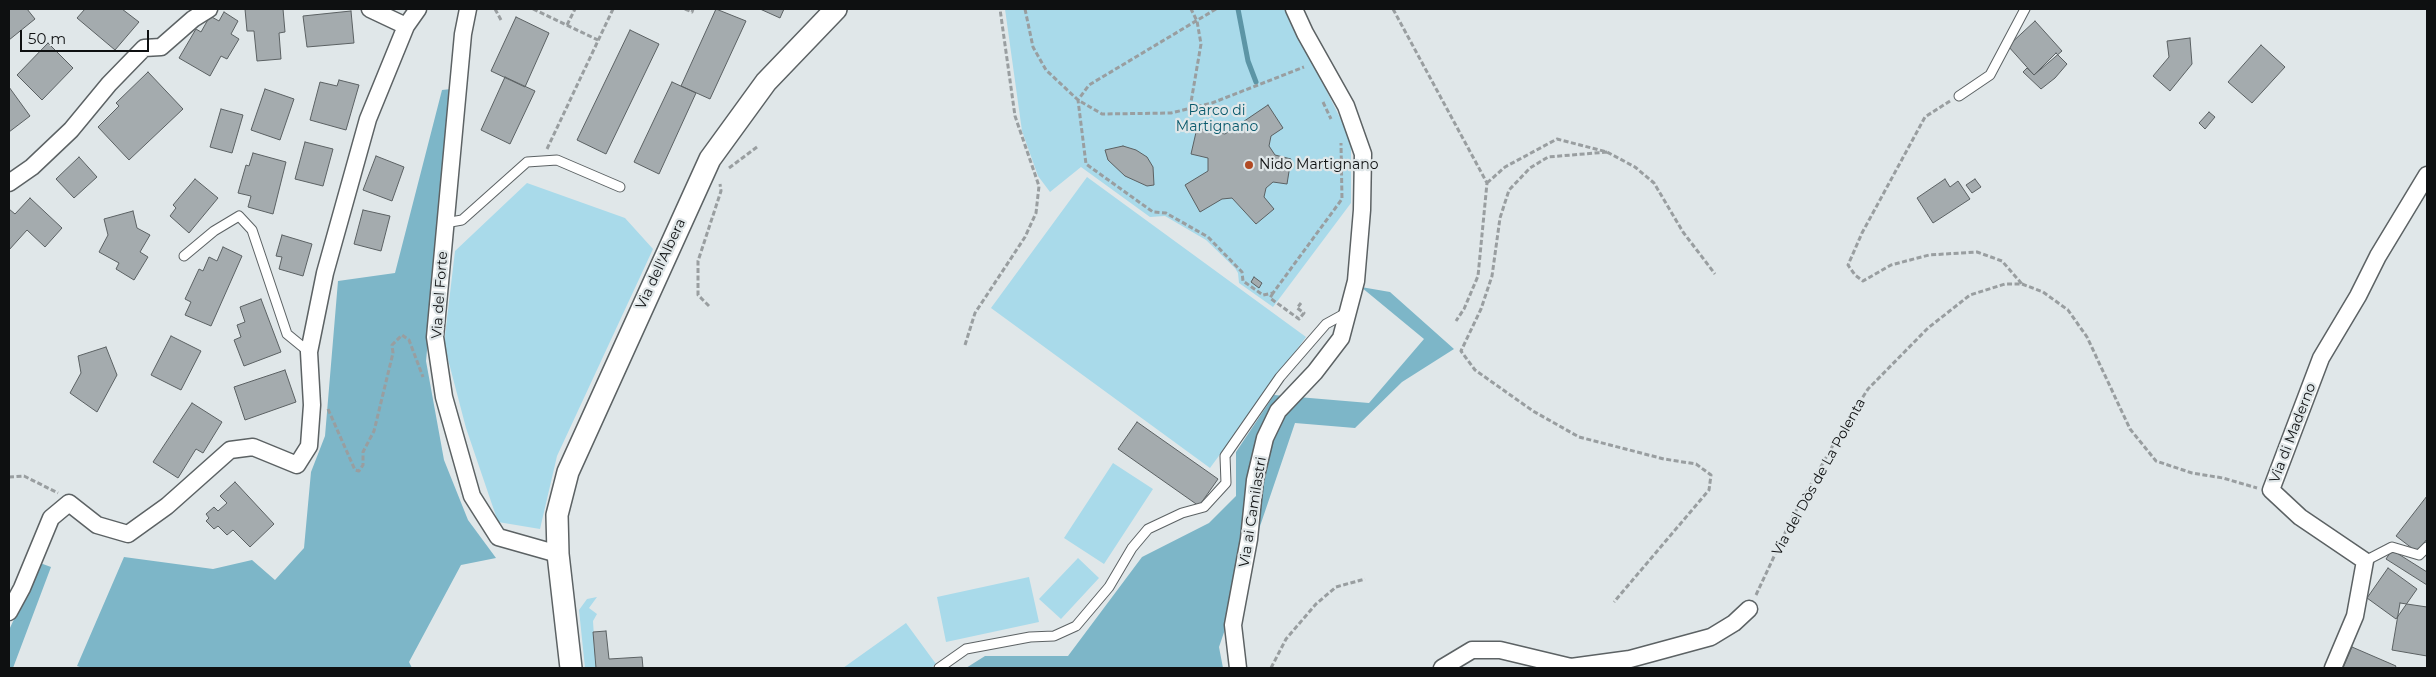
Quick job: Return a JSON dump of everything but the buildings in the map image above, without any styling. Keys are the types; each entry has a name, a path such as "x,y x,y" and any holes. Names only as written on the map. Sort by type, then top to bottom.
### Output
{"street":[{"path":"9,183 32,168 71,130 109,84 144,48 161,47 193,19 209,9"},
{"path":"370,9 406,26"},
{"path":"9,612 22,588 52,518 69,503 97,525 128,534 167,506 230,450 253,447 297,465 309,446 312,405 309,352 325,273 368,119 406,26 418,9"},
{"name":"Via del Forte","path":"468,9 463,34 435,337 444,397 472,496 498,537 558,554"},
{"name":"Via dell'Albera","path":"572,668 558,554 557,515 568,472 710,159 766,82 836,9"},
{"name":"Via ai Camilastri","path":"1238,668 1233,625 1249,539 1256,480 1265,438 1278,411 1315,372 1341,338 1346,312 1356,281 1362,210 1363,154 1346,106 1305,33 1294,9"},
{"name":"Via di Maderno","path":"2365,561 2300,517 2271,490 2321,358 2358,296 2378,256 2427,174"},
{"path":"2333,668 2355,616 2365,561"},
{"path":"1442,668 1472,650 1500,650 1571,668 1630,659 1710,637 1734,623 1749,609"}],"lane":[{"path":"1959,96 1990,75 2025,9"},
{"path":"446,222 462,220 527,162 557,160 620,187"},
{"path":"184,256 214,231 239,216 252,230 287,334 309,352"},
{"path":"939,668 966,649 1030,637 1054,636 1076,626 1109,587 1132,548 1148,529 1182,513 1204,506 1226,483 1225,456 1269,393 1326,324 1346,312"},
{"path":"2365,561 2392,547 2419,555 2427,547"}],"path":[{"path":"495,9 501,20"},
{"path":"533,9 598,40"},
{"path":"567,25 575,9"},
{"path":"541,161 613,9"},
{"path":"685,9 692,12 693,9"},
{"path":"965,345 975,313 1024,237 1036,214 1039,186 1015,116 1000,9"},
{"path":"1025,9 1033,47 1046,70 1078,100 1102,114 1171,113 1212,103 1304,66"},
{"path":"1190,108 1201,44 1197,20 1191,9"},
{"path":"1216,9 1089,85 1078,100 1086,164 1153,212 1166,213 1208,237 1242,272 1243,281 1263,295 1273,294"},
{"path":"1393,9 1487,183 1478,276 1456,321"},
{"path":"1300,58 1308,74"},
{"path":"1959,96 1925,117 1862,233 1848,265 1854,275 1863,281 1891,265 1929,255 1977,252 2002,262 2022,284"},
{"path":"1321,98 1333,123"},
{"path":"1487,183 1505,167 1556,139 1608,152 1636,167 1654,183 1683,232 1715,274"},
{"path":"1301,303 1298,308 1304,313 1299,320 1270,298 1342,199 1340,140"},
{"path":"724,173 757,147"},
{"path":"1608,152 1548,157 1530,168 1509,190 1500,218 1492,276 1481,309 1461,351 1474,370 1533,411 1579,437 1664,459 1696,464 1711,475 1709,490 1614,602"},
{"path":"708,306 698,294 698,261 721,191 719,178"},
{"name":"Via del Dòs de La Polenta","path":"1749,609 1792,518 1841,431 1868,389 1928,328 1970,295 2004,284 2022,284 2043,292 2068,310 2087,337 2130,430 2156,460 2192,473 2271,490"},
{"path":"325,403 355,470 359,471 363,465 363,452 374,431 394,353 392,345 402,335 409,340 425,382"},
{"path":"9,476 24,476 54,490 69,503"},
{"path":"1271,668 1286,639 1316,604 1336,587 1365,579"}],"green space":[{"name":"Parco di Martignano","path":"1005,9 1290,9 1299,35 1351,140 1351,203 1273,307 1239,283 1238,273 1235,268 1206,240 1165,216 1150,217 1081,167 1050,192 1038,176 1022,131"},
{"path":"1087,177 1306,337 1210,468 991,308"},
{"path":"527,183 625,218 653,249 557,456 540,529 498,522 466,428 444,344 455,251"},
{"path":"1113,463 1153,489 1104,564 1064,538"},
{"path":"1078,558 1099,578 1061,619 1039,599"},
{"path":"1029,577 1039,622 946,642 937,597"},
{"path":"597,597 589,608 597,614 593,621 596,668 585,668 579,610 587,599"},
{"path":"906,623 936,664 931,668 843,668"}],"shaded area":[{"path":"451,89 426,361 444,460 468,520 496,558 461,565 409,662 412,668 83,668 77,666 124,557 213,569 252,560 275,580 304,548 311,472 325,436 338,281 395,273 442,90"},
{"path":"1361,287 1390,292 1454,349 1402,382 1355,428 1295,423 1219,647 1223,668 966,668 985,656 1068,656 1142,557 1209,523 1236,496 1236,452 1274,395 1369,403 1424,339"},
{"path":"40,563 51,567 13,668 9,668 9,630"}],"waterway":[{"path":"1238,9 1248,61 1256,82"}],"place":[{"name":"Nido Martignano","path":"1249,165"}]}
